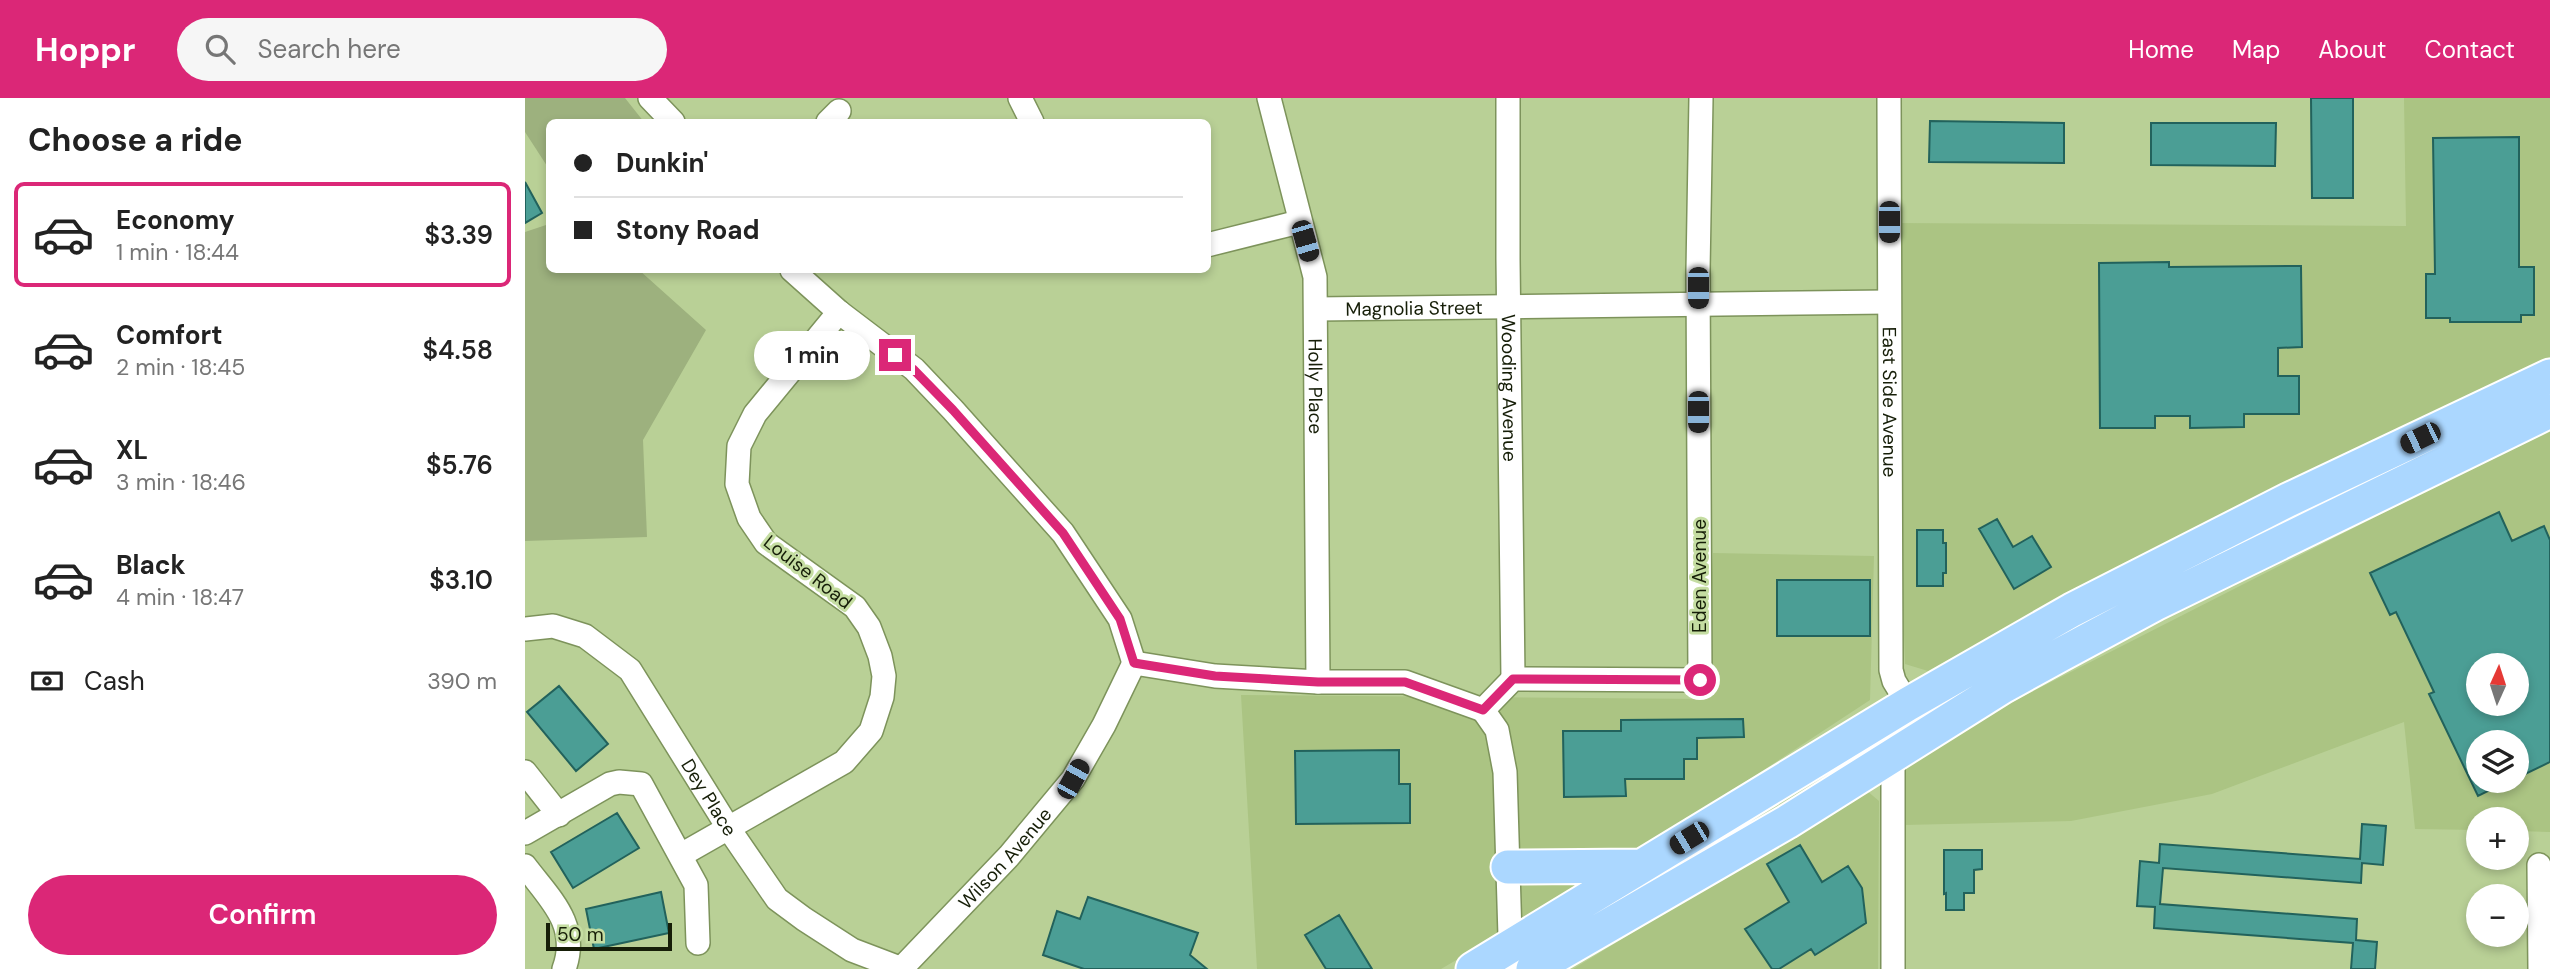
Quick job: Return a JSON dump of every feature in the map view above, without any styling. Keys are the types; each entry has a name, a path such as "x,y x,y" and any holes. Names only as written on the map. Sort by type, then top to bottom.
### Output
{"highway":[{"path":"1473,969 1511,957 1642,866 1908,704 2072,610 2215,536 2550,376"},
{"path":"1534,969 1787,822 2002,687 2155,604 2550,411"},
{"path":"1508,867 1642,866"}],"street":[{"path":"650,98 670,119"},
{"path":"1020,98 1031,119"},
{"name":"Holly Place","path":"1269,98 1315,277 1318,682"},
{"name":"Wooding Avenue","path":"1508,98 1513,679"},
{"name":"Eden Avenue","path":"1513,679 1700,680 1698,304 1701,98"},
{"name":"East Side Avenue","path":"1889,98 1891,670 1894,681 1908,704"},
{"path":"1211,244 1299,222"},
{"path":"795,273 839,312 913,369 1063,533 1120,619 1134,663 1215,676 1318,682 1405,682 1483,710 1497,730 1505,772 1511,957"},
{"name":"Magnolia Street","path":"1316,309 1889,302"},
{"name":"Louise Road","path":"681,855 844,762 871,731 883,698 882,666 869,626 855,607 766,543 749,518 737,484 739,446 755,414 839,312"},
{"name":"Dey Place","path":"525,629 553,626 585,636 630,670 729,829 777,899 852,950 901,969"},
{"name":"Wilson Avenue","path":"901,969 1009,856 1073,779 1104,725 1134,663"},
{"path":"1483,710 1513,679"},
{"path":"1892,969 1893,755"},
{"path":"525,772 559,815"},
{"path":"525,833 610,784 633,781 641,784 696,885 698,943"},
{"path":"2539,865 2540,969"},
{"path":"525,866 558,909 569,933 570,951 564,969"}],"shaded area":[{"path":"525,98 625,98 642,119 546,119 546,164 525,132"},
{"path":"2404,98 2550,98 2550,357 2126,562 1928,671 1905,664 1890,223 2406,226"},
{"path":"546,225 546,273 642,273 706,330 643,440 647,537 525,541 525,232"},
{"path":"2550,428 2550,832 2529,831 2529,807 2466,807 2466,830 2415,829 2404,722 2212,794 2071,821 1904,825 1902,758"},
{"path":"1713,553 1874,556 1870,700 1633,856 1441,969 1257,969 1241,695 1706,699"},
{"path":"1866,790 1879,801 1878,969 1573,969"}],"building":[{"path":"2311,98 2353,98 2353,198 2312,198"},
{"path":"1930,121 2064,123 2064,163 1929,162"},
{"path":"2151,123 2276,123 2275,166 2151,165"},
{"path":"2519,137 2519,267 2534,267 2534,315 2521,315 2521,322 2450,322 2450,318 2426,318 2426,274 2435,274 2433,138"},
{"path":"525,182 542,213 525,223"},
{"path":"2169,262 2169,267 2301,266 2302,347 2278,348 2278,376 2299,376 2299,414 2244,414 2244,427 2190,428 2190,416 2155,416 2155,428 2100,428 2099,263"},
{"path":"2499,512 2512,541 2544,526 2550,540 2550,762 2529,772 2529,730 2466,730 2466,771 2429,694 2434,692 2396,612 2390,615 2370,573"},
{"path":"1997,519 2013,547 2032,536 2051,567 2014,589 1979,529"},
{"path":"1917,530 1943,530 1946,573 1943,573 1943,586 1917,586"},
{"path":"1777,580 1870,580 1870,636 1777,636"},
{"path":"559,686 608,744 576,771 527,712"},
{"path":"1743,719 1744,737 1697,738 1697,759 1684,759 1684,779 1625,779 1626,796 1564,797 1563,731 1621,731 1621,720"},
{"path":"1399,750 1399,784 1410,784 1410,823 1296,824 1295,751"},
{"path":"617,813 639,848 573,888 551,852"},
{"path":"2362,824 2386,826 2383,865 2362,863 2361,883 2163,868 2160,904 2357,919 2356,940 2377,942 2375,969 2351,969 2353,943 2154,928 2155,907 2137,906 2140,861 2159,863 2160,844 2360,859"},
{"path":"1800,845 1822,882 1848,866 1862,888 1866,923 1815,955 1811,949 1779,969 1772,969 1745,929 1789,902 1767,864"},
{"path":"1944,850 1982,850 1982,869 1974,870 1974,893 1964,893 1964,910 1946,910"},
{"path":"661,892 669,933 594,949 586,909"},
{"path":"1088,897 1198,933 1190,955 1207,969 1084,969 1043,955 1057,911 1080,919"},
{"path":"1339,915 1372,969 1326,969 1305,935"}],"route":[{"path":"895,355 913,369 953,410 1063,533 1120,619 1134,663 1215,676 1318,682 1405,682 1483,710 1513,679 1700,680"}]}
